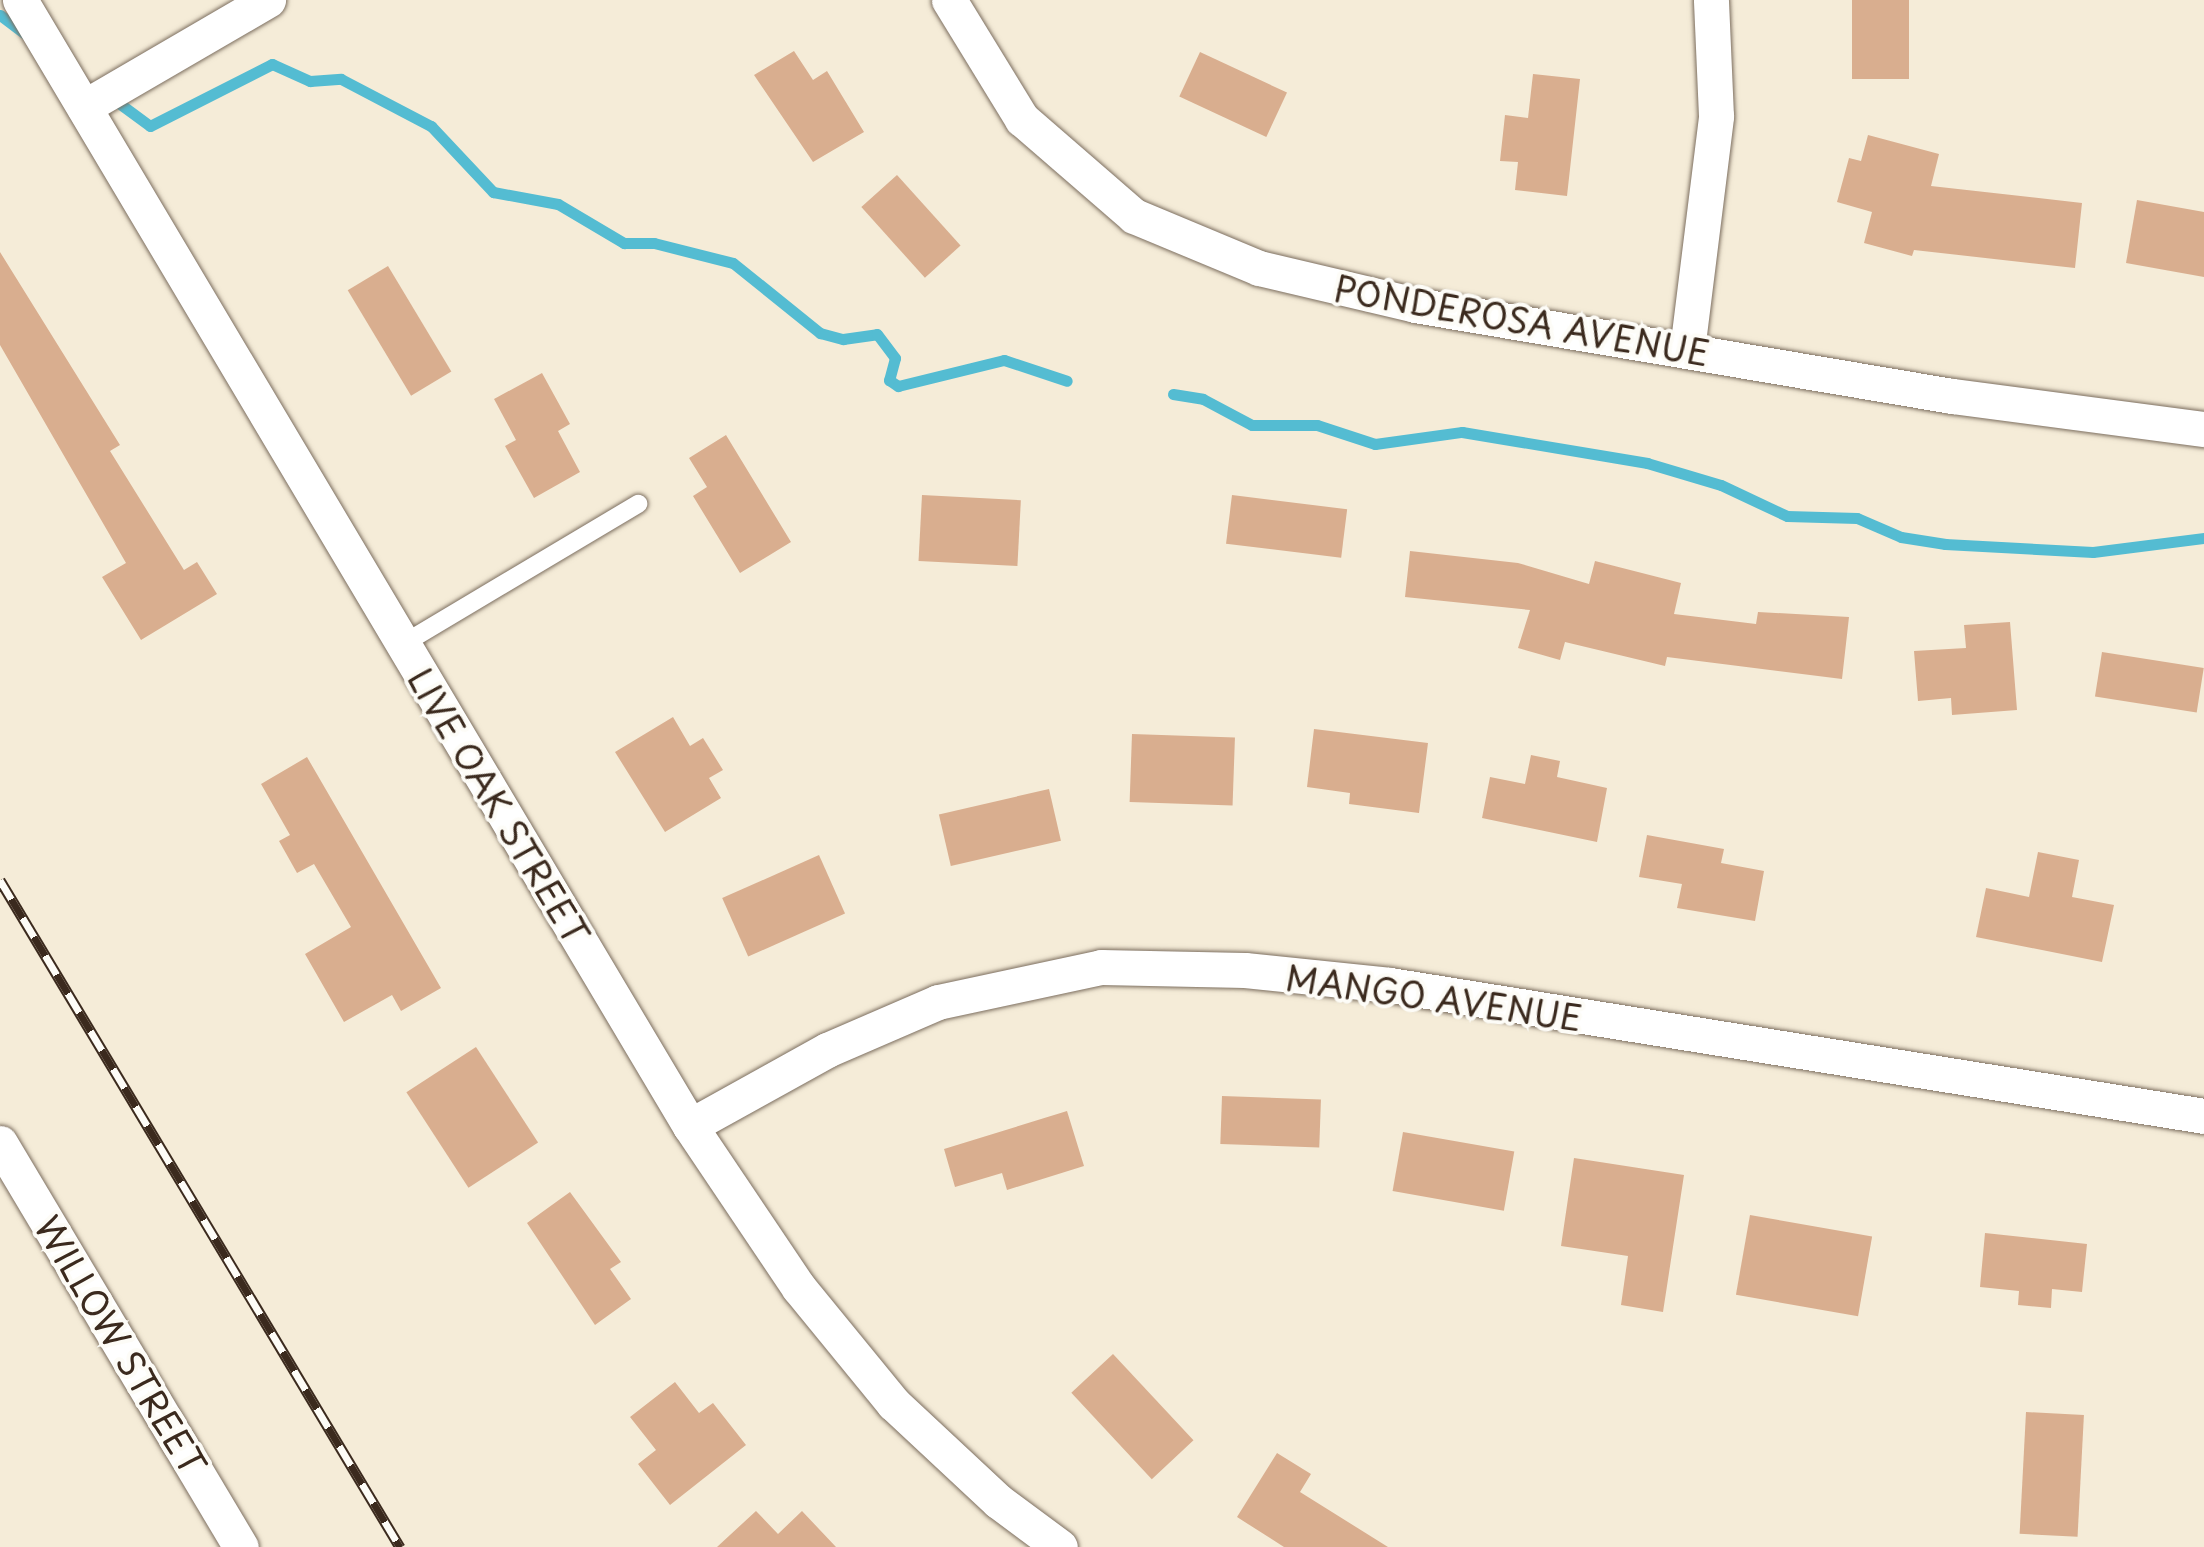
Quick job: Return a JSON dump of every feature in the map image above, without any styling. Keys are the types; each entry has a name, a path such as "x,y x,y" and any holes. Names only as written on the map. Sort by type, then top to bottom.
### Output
{"street":[{"name":"LIVE OAK STREET","path":"20,0 690,1126 798,1288 893,1402 998,1500 1060,1547"},
{"path":"84,107 268,0"},
{"name":"PONDEROSA AVENUE","path":"949,0 1022,118 1134,216 1259,268 1415,305 1952,396 2204,429"},
{"path":"1687,350 1716,116 1711,0"},
{"name":"MANGO AVENUE","path":"690,1126 827,1050 938,1002 1101,967 1245,970 1390,985 2204,1116"},
{"name":"WILLOW STREET","path":"0,1143 242,1547"}],"lane":[{"path":"403,644 638,504"}],"building":[{"path":"1852,0 1909,0 1909,79 1852,79"},
{"path":"794,51 813,80 827,71 864,132 813,162 754,75"},
{"path":"1200,52 1287,93 1266,137 1179,96"},
{"path":"1533,74 1580,79 1567,196 1515,190 1518,162 1500,161 1505,115 1528,118"},
{"path":"1868,135 1939,154 1931,186 2082,203 2075,268 1914,250 1912,256 1864,243 1872,212 1837,202 1849,158 1861,161"},
{"path":"897,175 961,246 925,278 861,207"},
{"path":"2137,200 2204,212 2204,277 2126,263"},
{"path":"0,252 120,445 110,451 184,570 197,562 217,594 141,640 102,577 126,563 0,345"},
{"path":"388,266 451,371 411,396 348,290"},
{"path":"542,373 570,424 558,431 580,472 534,498 505,446 516,440 494,399"},
{"path":"726,435 791,542 740,573 693,496 707,487 689,458"},
{"path":"922,495 1021,500 1017,566 919,561"},
{"path":"1232,495 1347,509 1341,558 1226,544"},
{"path":"1410,551 1518,563 1589,584 1595,561 1681,583 1674,614 1756,624 1758,612 1849,617 1842,679 1667,657 1665,666 1565,642 1560,660 1518,648 1530,610 1405,597"},
{"path":"2010,622 2017,710 1952,715 1951,698 1918,701 1914,651 1966,648 1964,625"},
{"path":"2102,652 2204,668 2197,713 2095,696"},
{"path":"673,717 690,746 703,738 723,770 709,778 721,798 665,832 615,752"},
{"path":"1314,729 1428,743 1419,813 1349,804 1350,793 1307,787"},
{"path":"1132,734 1235,738 1233,806 1130,802"},
{"path":"1531,755 1560,761 1557,777 1607,788 1597,842 1482,818 1490,777 1525,784"},
{"path":"307,757 441,988 401,1011 392,995 344,1022 305,954 351,927 314,864 297,873 279,841 290,835 261,784"},
{"path":"1049,789 1061,841 951,866 939,814"},
{"path":"1647,835 1724,849 1721,863 1764,871 1755,921 1677,908 1682,884 1639,877"},
{"path":"2038,852 2079,860 2072,897 2114,905 2102,962 1976,937 1986,888 2029,897"},
{"path":"819,855 845,913 748,957 722,898"},
{"path":"476,1047 538,1143 468,1188 406,1092"},
{"path":"1222,1096 1321,1099 1319,1147 1220,1144"},
{"path":"1067,1111 1084,1166 1007,1190 1002,1173 955,1187 944,1149"},
{"path":"1403,1132 1514,1152 1504,1211 1393,1191"},
{"path":"1574,1158 1684,1175 1663,1312 1621,1305 1628,1256 1561,1246"},
{"path":"570,1192 621,1262 610,1269 631,1299 595,1325 527,1223"},
{"path":"1750,1215 1872,1237 1858,1316 1736,1295"},
{"path":"1985,1233 2087,1244 2082,1292 2052,1289 2051,1308 2018,1305 2019,1291 1980,1287"},
{"path":"1113,1354 1193,1440 1152,1479 1071,1393"},
{"path":"675,1382 699,1413 713,1403 746,1445 670,1505 638,1464 656,1450 630,1417"},
{"path":"2026,1412 2084,1415 2078,1537 2020,1534"},
{"path":"1277,1453 1311,1474 1300,1492 1388,1547 1284,1547 1237,1517"},
{"path":"756,1511 778,1534 802,1511 836,1547 717,1547"}],"waterway":[{"path":"0,15 28,36"},
{"path":"112,98 150,126 272,64 310,81 341,79 431,126 493,192 558,204 624,243 654,243 733,263 820,333 843,339 877,334 895,358 889,380 898,386 1004,360 1067,381"},
{"path":"1173,394 1203,399 1252,425 1317,425 1375,444 1462,432 1647,463 1721,485 1787,516 1857,518 1901,537 1945,544 2093,552 2204,538"}],"railway":[{"path":"0,880 400,1547"}]}
